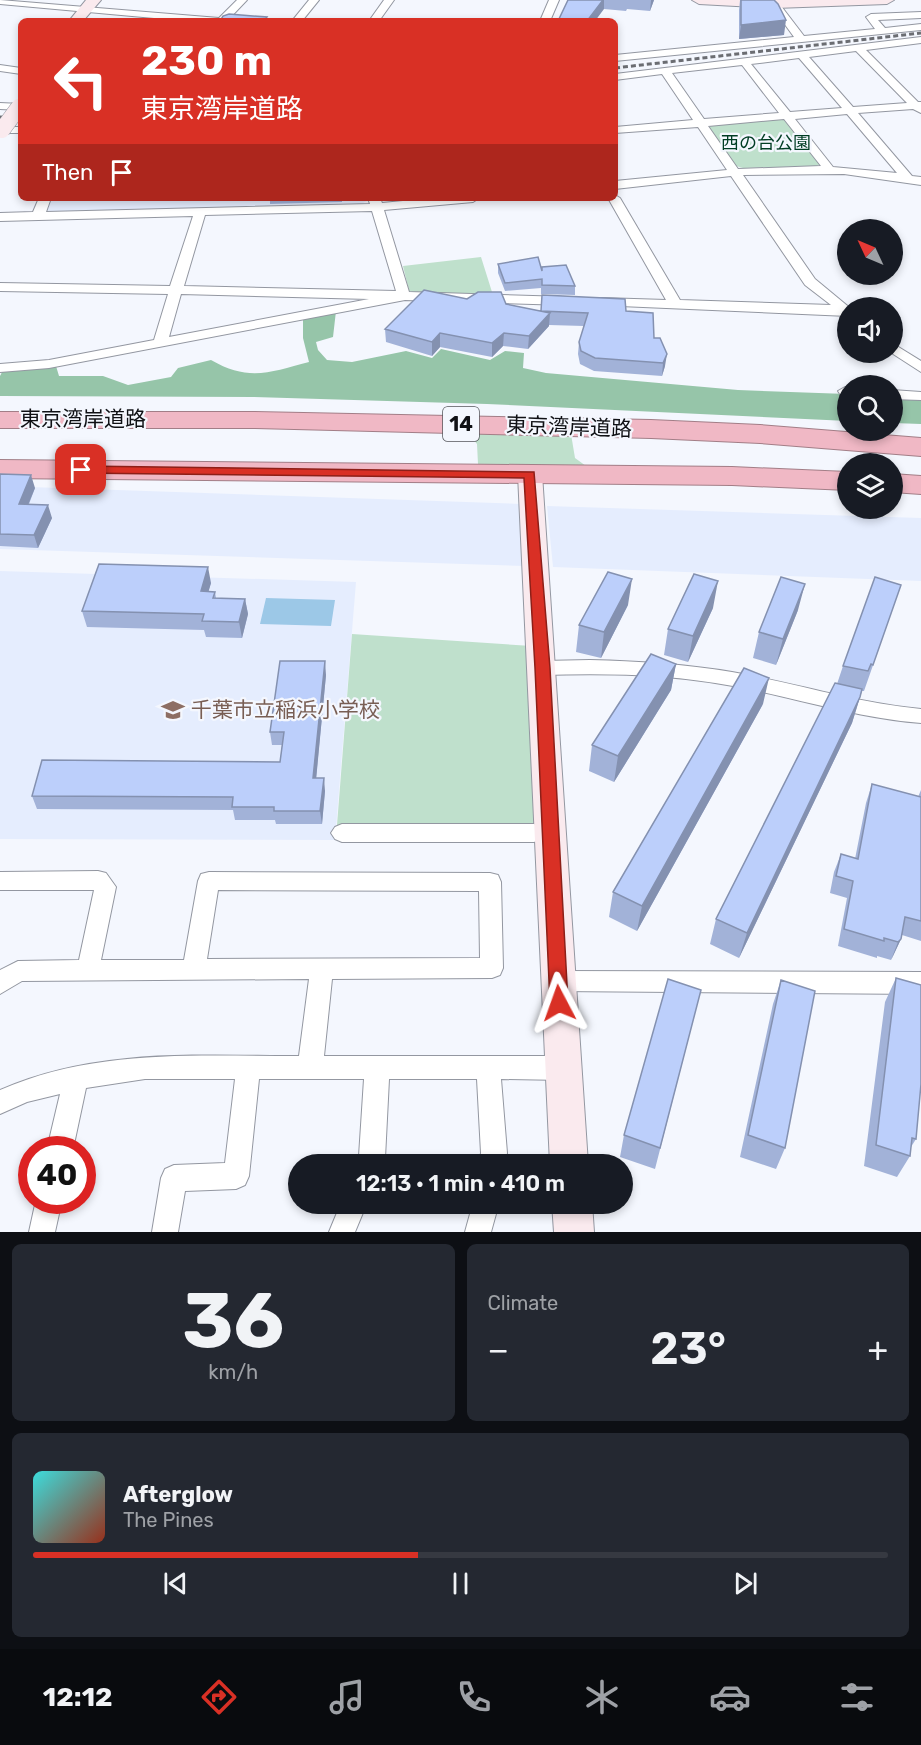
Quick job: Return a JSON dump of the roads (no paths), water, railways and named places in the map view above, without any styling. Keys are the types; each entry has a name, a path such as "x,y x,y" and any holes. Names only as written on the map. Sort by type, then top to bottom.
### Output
{"highway":[{"name":"東京湾岸道路","path":"0,420 350,422 585,428 760,434 921,447"},
{"path":"350,422 461,437 468,443 466,474"},
{"path":"585,428 585,446 588,455 593,460 603,463 732,476"},
{"path":"0,468 732,476 837,481"},
{"path":"903,484 921,485"}],"street":[{"path":"223,18 242,0"},
{"path":"299,18 314,0"},
{"path":"376,18 389,0"},
{"path":"546,18 554,0"},
{"path":"699,0 775,4 887,0"},
{"path":"0,9 7,1 150,18 160,8"},
{"path":"775,4 801,39"},
{"path":"882,31 871,17 921,15"},
{"path":"618,58 921,27"},
{"path":"618,77 916,40 921,50"},
{"path":"859,48 919,107"},
{"path":"802,55 908,178"},
{"path":"744,61 829,169"},
{"path":"0,68 18,71"},
{"path":"665,71 810,282 837,305"},
{"path":"0,106 18,106"},
{"path":"618,130 788,115 919,107"},
{"path":"1,132 18,109"},
{"path":"1,132 18,130"},
{"path":"618,185 795,168 829,169 908,178 921,182"},
{"path":"38,216 44,201"},
{"path":"0,217 200,212 415,201"},
{"path":"616,201 676,305"},
{"path":"376,203 404,296"},
{"path":"160,342 200,212"},
{"path":"0,287 176,289 837,312"},
{"path":"0,368 49,364 404,296"},
{"path":"903,355 921,368"},
{"path":"903,395 921,396"},
{"path":"530,474 568,1154"},
{"path":"542,668 604,665 695,674 734,680 889,714 921,716"},
{"path":"342,833 534,833"},
{"path":"0,881 98,880 105,887 88,970"},
{"path":"0,983 18,970 492,968 490,882 209,881 194,969"},
{"path":"310,1068 322,969"},
{"path":"557,981 921,983"},
{"path":"0,1102 25,1091 76,1078 145,1067 563,1068"},
{"path":"165,1232 174,1178 236,1176 248,1068"},
{"path":"372,1154 377,1068"},
{"path":"489,1068 494,1154"},
{"path":"63,1136 76,1078"},
{"path":"42,1232 46,1214"},
{"path":"342,1232 349,1214"},
{"path":"478,1232 483,1214"},
{"path":"573,1214 574,1232"}],"water":[{"path":"266,598 335,600 331,626 260,624"}],"railway":[{"path":"618,68 921,33"},
{"path":"0,117 18,118"}],"place":[{"name":"千葉市立稲浜小学校","path":"173,710"}],"park label":[{"name":"西の台公園","path":"766,143"}]}
